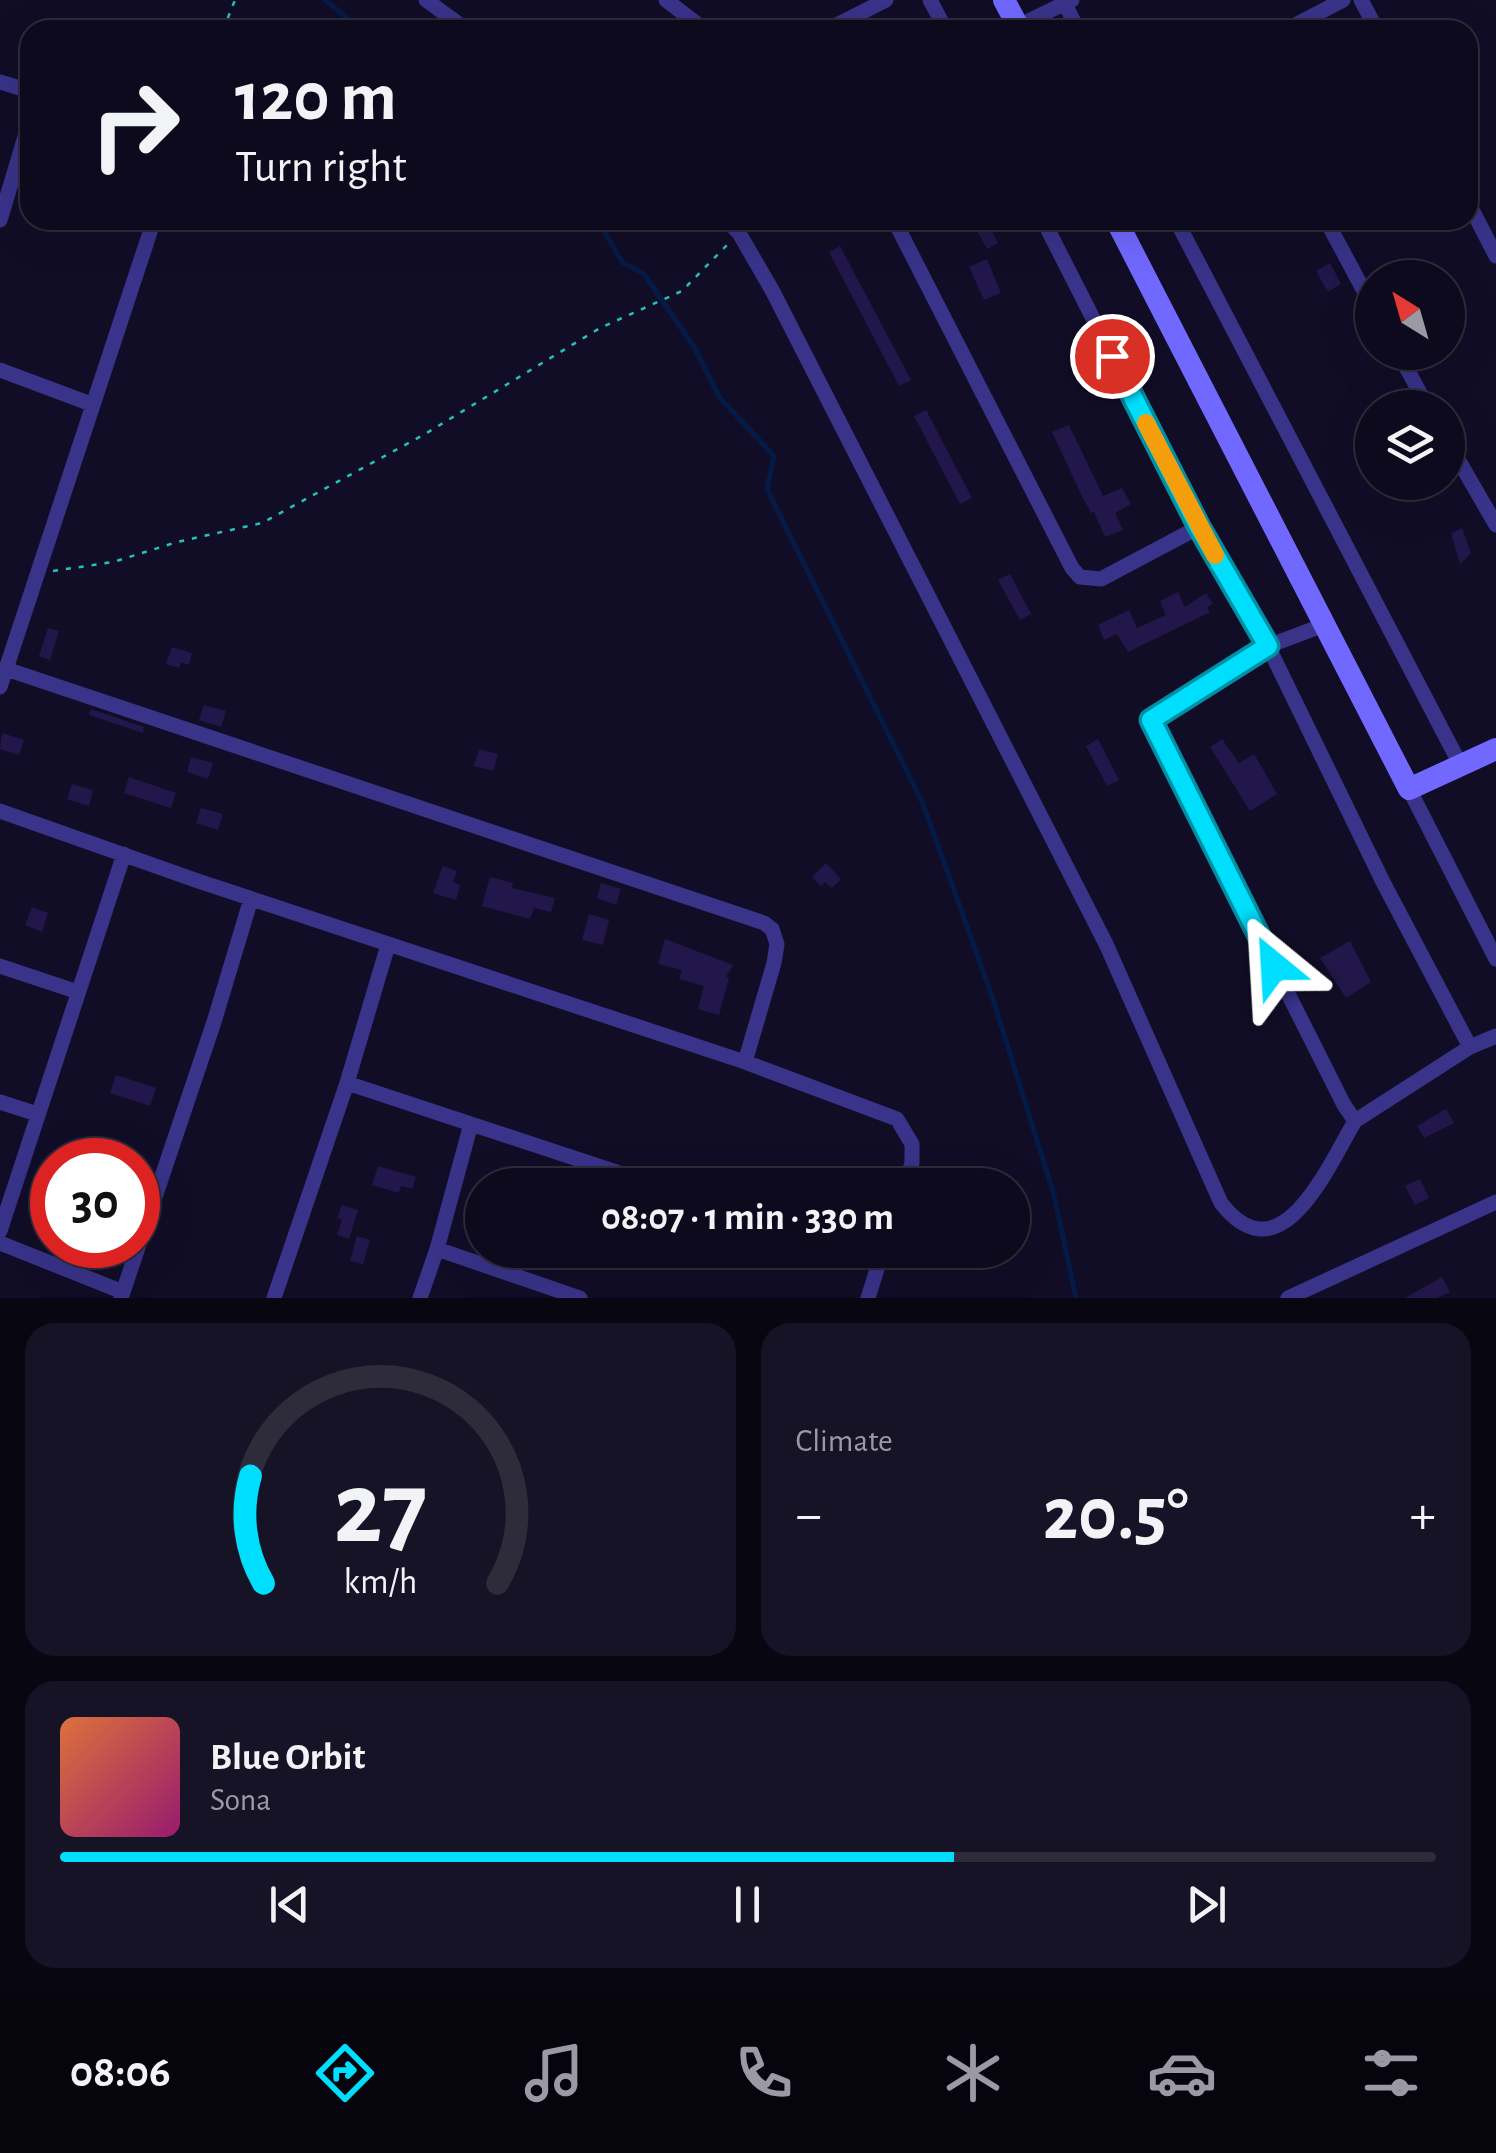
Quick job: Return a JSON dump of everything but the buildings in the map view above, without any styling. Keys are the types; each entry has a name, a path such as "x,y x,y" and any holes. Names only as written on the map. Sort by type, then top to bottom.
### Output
{"street":[{"path":"426,0 453,20"},
{"path":"666,0 692,20"},
{"path":"847,20 886,0"},
{"path":"1305,20 1344,0"},
{"path":"1034,20 1069,2"},
{"path":"0,220 20,153"},
{"path":"1478,221 1496,256"},
{"path":"0,687 151,230"},
{"path":"735,230 790,324 1098,928 1221,1203 1234,1219 1249,1228 1270,1229 1287,1222 1302,1208 1355,1121 1470,1047 1496,1036"},
{"path":"899,230 1080,577 1100,579 1199,527"},
{"path":"1048,230 1199,527 1268,646 1383,882 1470,1047"},
{"path":"1121,230 1496,959"},
{"path":"1181,230 1461,766"},
{"path":"1331,230 1355,274"},
{"path":"0,370 91,404"},
{"path":"1465,471 1496,525"},
{"path":"1324,625 1268,646 1151,720 1355,1121"},
{"path":"6,669 764,923 772,929 776,944 774,963 745,1062"},
{"path":"1409,789 1496,748"},
{"path":"0,811 745,1062 897,1119 912,1144 910,1168"},
{"path":"0,1231 124,854"},
{"path":"0,1243 122,1295 214,1022 251,898"},
{"path":"274,1298 347,1083 388,944"},
{"path":"0,966 78,992"},
{"path":"347,1083 604,1168"},
{"path":"0,1102 36,1114"},
{"path":"420,1298 471,1124"},
{"path":"1288,1298 1496,1202"},
{"path":"437,1248 580,1298"},
{"path":"868,1298 877,1268"}],"path":[{"path":"37,574 113,562 176,542 262,523 425,434 600,328 682,291 738,233"}],"waterway":[{"path":"325,0 350,20"},
{"path":"603,230 623,263 644,274 694,347 720,398 774,456 767,489 923,804 992,996 1054,1195 1076,1298"}],"slow traffic":[{"path":"1146,423 1215,555"}],"route":[{"path":"1112,356 1199,527 1268,646 1151,720 1274,966"}]}
